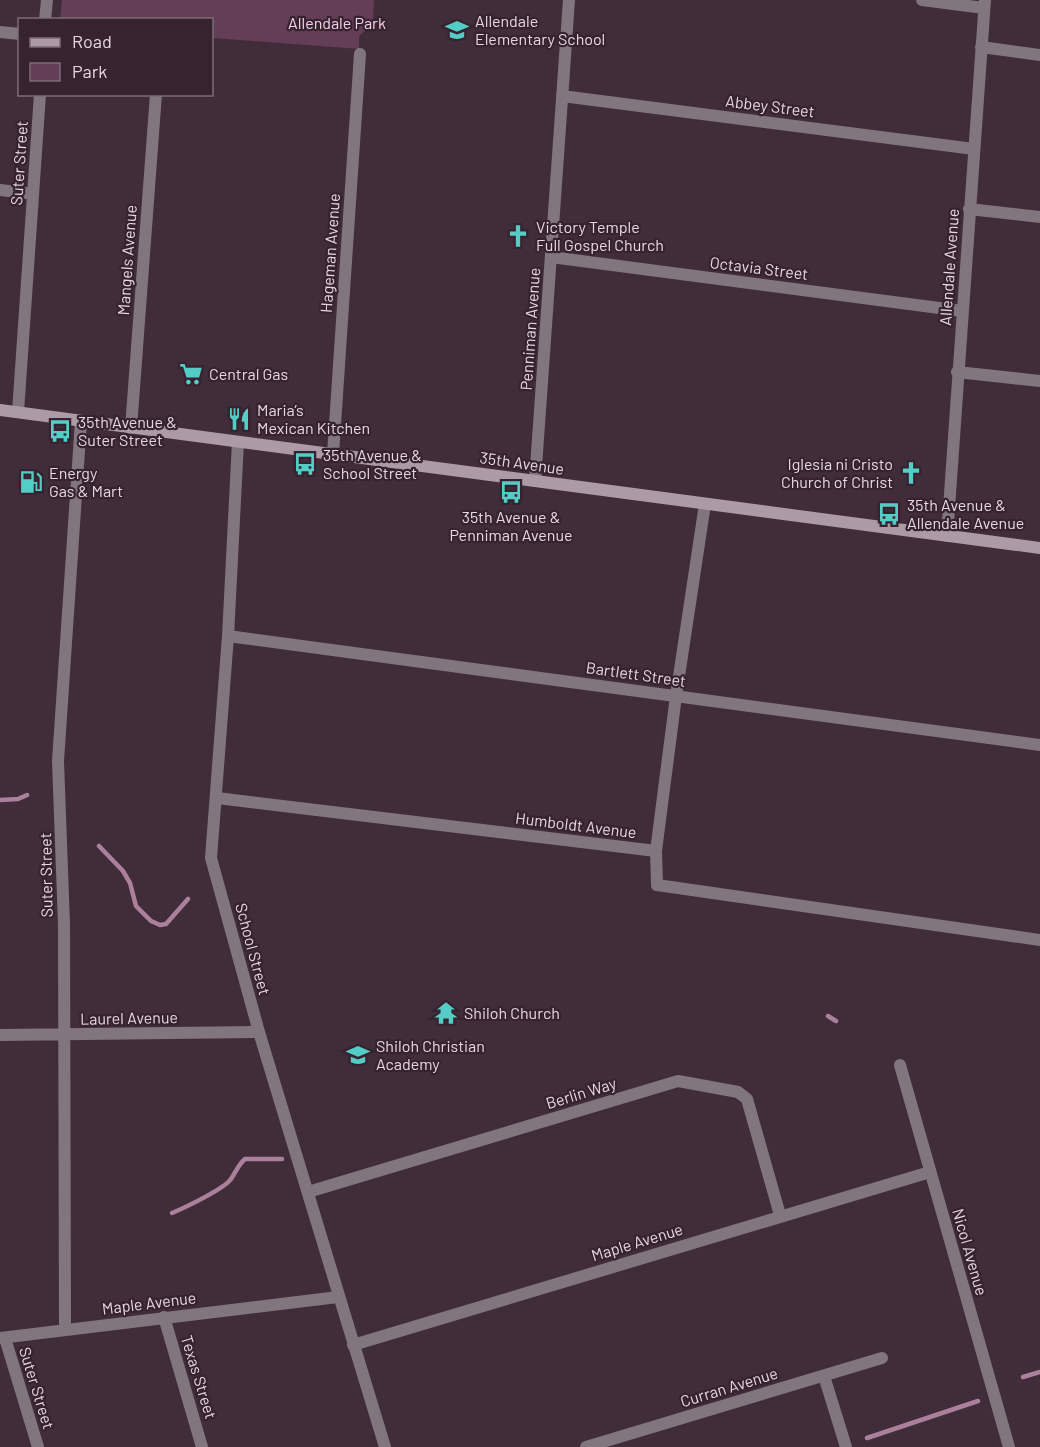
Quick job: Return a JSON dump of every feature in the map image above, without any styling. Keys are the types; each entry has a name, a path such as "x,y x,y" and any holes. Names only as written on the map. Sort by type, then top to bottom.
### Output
{"main road":[{"name":"35th Avenue","path":"0,410 1040,548"}],"street":[{"path":"45,18 47,0"},
{"name":"Penniman Avenue","path":"535,481 569,0"},
{"path":"922,0 985,4"},
{"name":"Allendale Avenue","path":"947,536 985,4"},
{"path":"0,32 18,34"},
{"path":"981,47 1040,55"},
{"name":"Hageman Avenue","path":"333,454 360,54"},
{"name":"Suter Street","path":"18,412 40,96"},
{"name":"Mangels Avenue","path":"131,428 156,96"},
{"name":"Abbey Street","path":"562,96 974,149"},
{"path":"0,190 33,194"},
{"path":"969,209 1040,218"},
{"name":"Octavia Street","path":"551,257 962,311"},
{"path":"957,372 1040,381"},
{"name":"Suter Street","path":"65,1330 63,850 58,760 81,421"},
{"name":"School Street","path":"238,442 228,636 212,858 259,1032 385,1447"},
{"path":"656,851 676,696 705,504"},
{"name":"Bartlett Street","path":"228,636 1040,744"},
{"name":"Humboldt Avenue","path":"217,798 656,851 657,885 1040,940"},
{"name":"Laurel Avenue","path":"0,1035 259,1032"},
{"name":"Nicol Avenue","path":"900,1065 1009,1447"},
{"name":"Berlin Way","path":"308,1192 678,1081 738,1092 747,1099 780,1215"},
{"name":"Maple Avenue","path":"353,1345 780,1215 930,1172"},
{"name":"Maple Avenue","path":"3,1338 338,1297"},
{"name":"Texas Street","path":"164,1317 202,1447"},
{"name":"Suter Street","path":"3,1338 38,1447"},
{"name":"Curran Avenue","path":"586,1447 882,1358"},
{"path":"824,1376 846,1447"}],"green space":[{"name":"Allendale Park","path":"62,0 374,0 373,24 359,36 359,49 213,38 213,18 60,18"}],"waterway":[{"path":"0,800 18,799 27,795"},
{"path":"99,846 123,871 130,883 136,906 151,921 160,925 166,924 188,899"},
{"path":"828,1016 836,1021"},
{"path":"172,1213 221,1188 231,1179 245,1159 282,1159"},
{"path":"1023,1377 1040,1372"},
{"path":"867,1438 978,1401"}],"place":[{"name":"Allendale Elementary School","path":"457,30"},
{"name":"Victory Temple Full Gospel Church","path":"518,236"},
{"name":"Central Gas","path":"191,374"},
{"name":"Maria’s Mexican Kitchen","path":"239,419"},
{"name":"35th Avenue & Suter Street","path":"60,431"},
{"name":"35th Avenue & School Street","path":"305,464"},
{"name":"Iglesia ni Cristo Church of Christ","path":"911,473"},
{"name":"Energy Gas & Mart","path":"31,482"},
{"name":"35th Avenue & Penniman Avenue","path":"511,492"},
{"name":"35th Avenue & Allendale Avenue","path":"889,514"},
{"name":"Shiloh Church","path":"446,1013"},
{"name":"Shiloh Christian Academy","path":"358,1055"}]}
